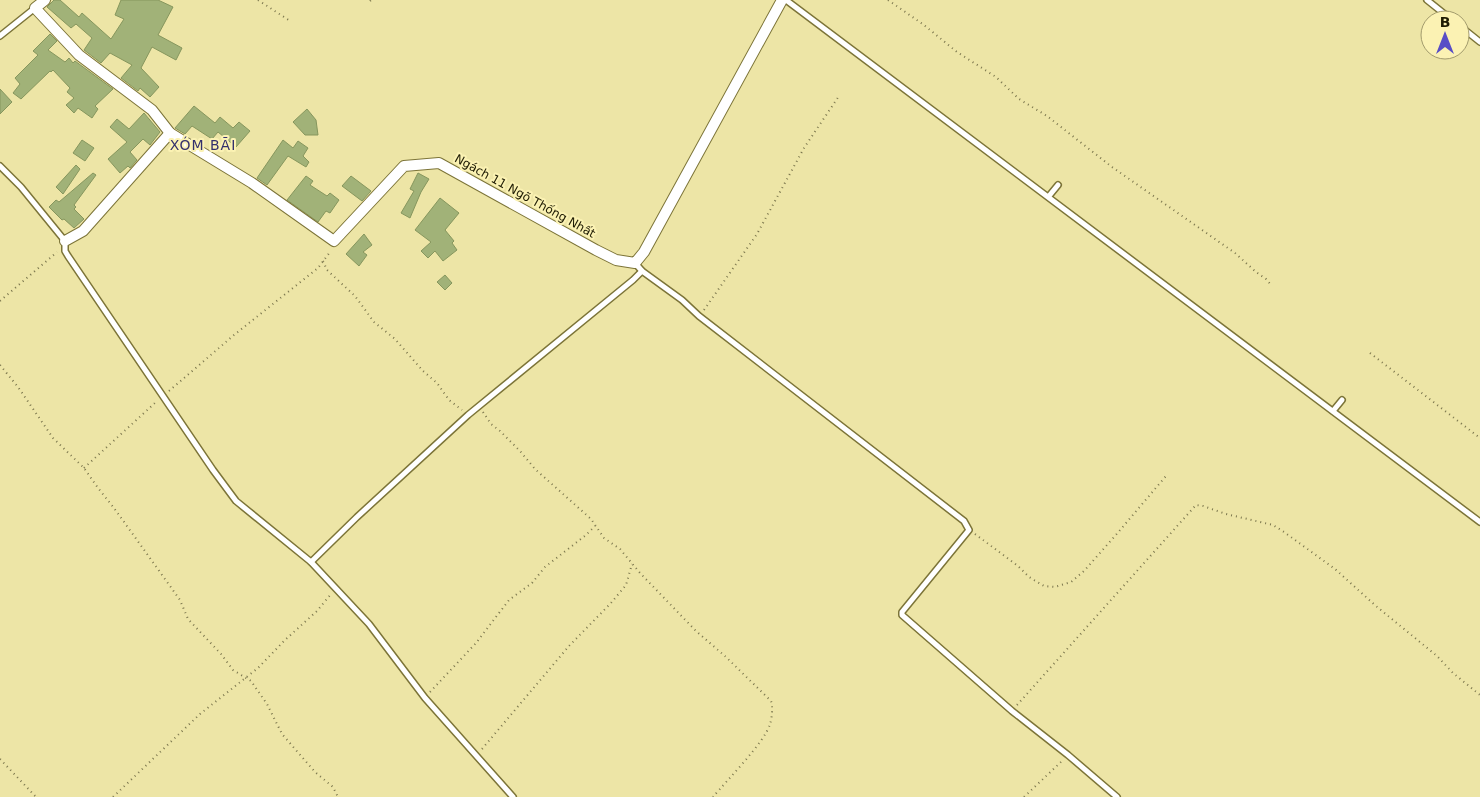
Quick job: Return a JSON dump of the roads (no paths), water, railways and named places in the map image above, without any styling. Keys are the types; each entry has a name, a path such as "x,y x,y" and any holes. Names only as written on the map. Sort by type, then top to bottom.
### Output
{"street":[{"path":"45,0 35,8 79,55 152,110 170,133 83,231 65,241"},
{"path":"639,267 644,252 782,0"},
{"name":"Ngách 11 Ngõ Thống Nhất","path":"170,133 252,183 334,241 404,166 439,163 596,250 616,260 639,267"}],"lane":[{"path":"786,0 1480,522"},
{"path":"1426,0 1439,10"},
{"path":"0,36 35,8"},
{"path":"1470,34 1480,42"},
{"path":"0,166 21,187 65,241 65,251 68,256 212,470 236,501 311,562 369,624 425,698 513,797"},
{"path":"1049,196 1058,185"},
{"path":"311,562 356,517 468,415 633,280 639,267 682,300 699,316 964,521 969,530 918,590 902,615 1012,711 1117,797"},
{"path":"1334,411 1342,400"}],"district":[{"name":"XÓM BÃI","path":"203,145"}]}
